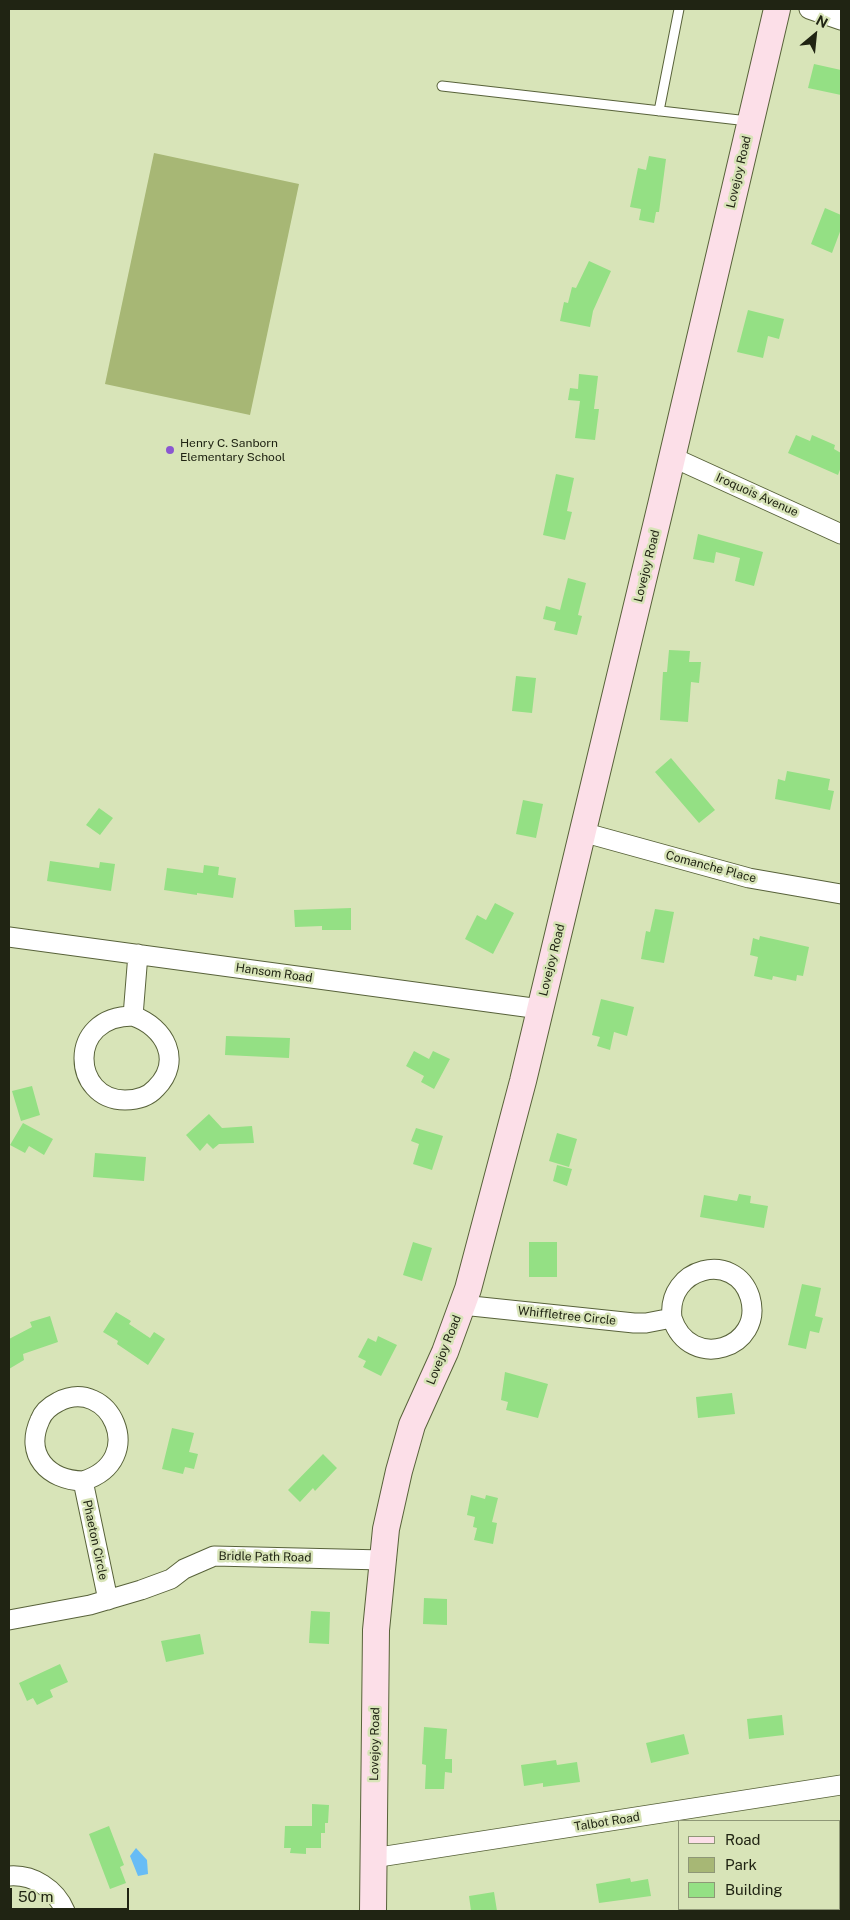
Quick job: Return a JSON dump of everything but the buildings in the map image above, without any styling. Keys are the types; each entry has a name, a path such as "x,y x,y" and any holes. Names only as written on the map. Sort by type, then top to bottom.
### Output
{"main road":[{"name":"Lovejoy Road","path":"374,1911 376,1630 386,1529 412,1425 445,1352 462,1305 540,1009 777,9"}],"street":[{"path":"809,9 841,20"},
{"name":"Iroquois Avenue","path":"672,457 841,534"},
{"name":"Comanche Place","path":"582,832 749,878 841,894"},
{"name":"Hansom Road","path":"9,937 540,1009"},
{"path":"133,1016 138,954"},
{"path":"119,1016 133,1016 157,1028 164,1039 168,1052 168,1065 160,1083 146,1096 133,1100 118,1100 104,1095 93,1085 86,1072 84,1058 86,1044 94,1031 105,1022 119,1016"},
{"path":"705,1270 729,1273 742,1283 750,1298 751,1316 744,1333 738,1340 721,1349 703,1349 686,1341 674,1327 672,1318 671,1302 678,1286 690,1275 705,1270"},
{"name":"Whiffletree Circle","path":"462,1305 634,1322 652,1322 672,1318"},
{"path":"77,1398 90,1400 103,1406 112,1417 118,1430 118,1444 115,1457 107,1469 96,1477 83,1481 69,1480 56,1476 45,1467 38,1456 34,1442 41,1416 57,1403 77,1398"},
{"name":"Phaeton Circle","path":"83,1481 108,1600"},
{"name":"Bridle Path Road","path":"9,1620 108,1600 164,1582 200,1560 214,1556 383,1560"},
{"name":"Talbot Road","path":"374,1858 711,1814 841,1785"},
{"path":"9,1876 26,1877 38,1882 57,1897 65,1911"}],"lane":[{"path":"659,110 679,9"},
{"path":"442,86 751,121"}],"green space":[{"path":"154,153 299,184 250,415 105,384"}],"water":[{"path":"136,1848 147,1860 148,1874 138,1876 130,1856"}],"place":[{"name":"Henry C. Sanborn Elementary School","path":"170,450"}]}
